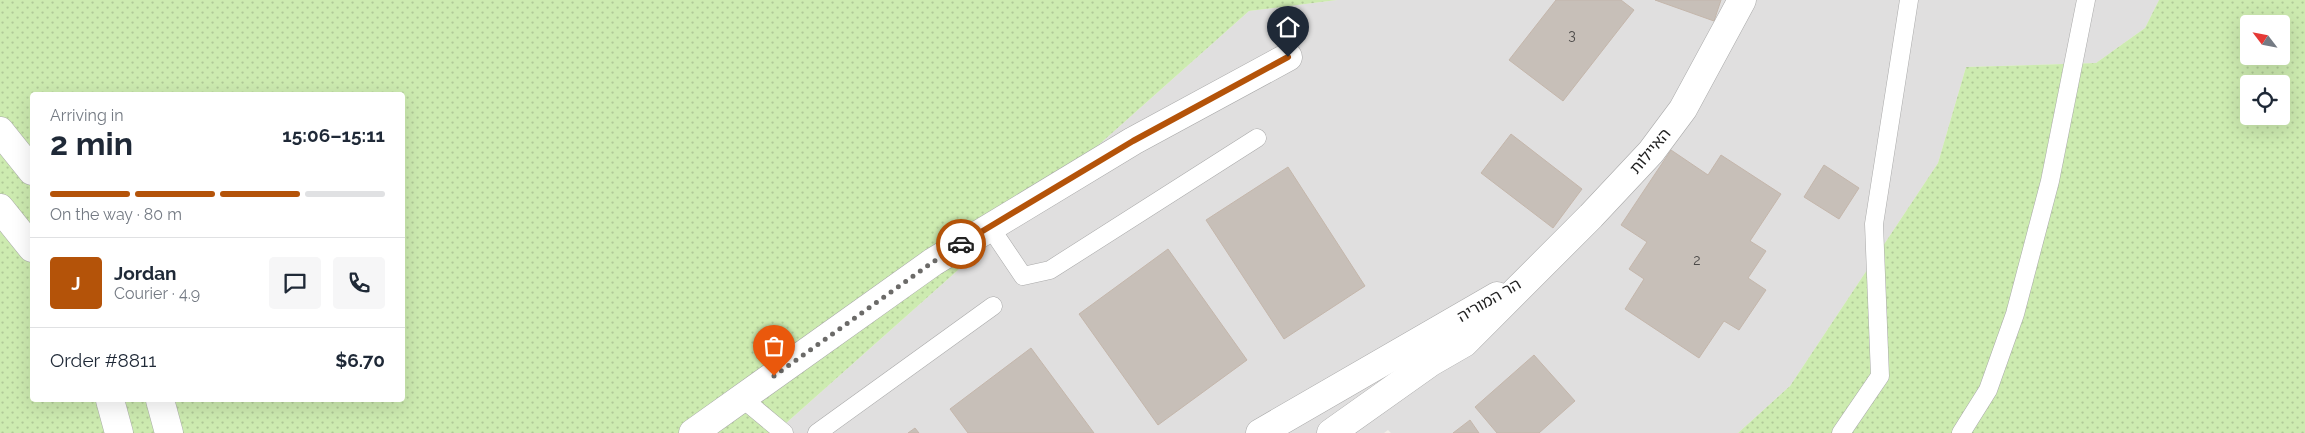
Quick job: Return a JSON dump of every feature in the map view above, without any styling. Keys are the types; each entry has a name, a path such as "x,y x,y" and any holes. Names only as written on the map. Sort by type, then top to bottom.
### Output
{"street":[{"name":"האיילות","path":"1527,279 1591,216 1651,152 1683,109 1742,0"},
{"path":"693,433 933,262 1133,141 1288,57"},
{"path":"0,131 30,168"},
{"path":"0,208 30,246"},
{"name":"הר המוריה","path":"1260,433 1527,279"},
{"name":"הר המוריה","path":"1331,433 1432,362 1464,343 1527,279"},
{"path":"111,402 119,433"},
{"path":"161,402 169,433"}],"lane":[{"path":"1841,433 1880,376 1874,224 1909,0"},
{"path":"1961,433 1988,390 2015,314 2050,181 2086,0"},
{"path":"990,227 1024,276 1050,270 1257,138"},
{"path":"817,433 993,306"},
{"path":"742,398 784,433"}],"shaded area":[{"path":"1337,0 2159,0 2145,28 2096,63 1966,67 1938,163 1790,386 1738,433 1391,433 1388,430 1384,433 775,433 1249,11"}],"green space":[{"path":"0,0 1337,0 1249,11 775,433 0,433"},
{"path":"2159,0 2305,0 2305,433 1738,433 1790,386 1938,163 1966,67 2096,63 2145,28"}],"building":[{"path":"1556,0 1621,0 1634,10 1563,101 1509,60"},
{"path":"1655,0 1721,0 1714,21"},
{"path":"1511,134 1582,189 1553,228 1481,173"},
{"path":"1671,150 1708,175 1721,155 1781,194 1750,241 1766,251 1748,278 1766,290 1739,330 1724,321 1699,358 1625,309 1644,279 1629,269 1647,242 1621,225"},
{"path":"1824,165 1859,188 1839,219 1804,197"},
{"path":"1288,167 1365,286 1284,339 1206,220"},
{"path":"1168,249 1247,360 1158,425 1079,314"},
{"path":"1031,348 1094,433 968,433 950,409"},
{"path":"1534,355 1575,401 1539,433 1497,433 1475,407"},
{"path":"1470,420 1479,433 1453,433"},
{"path":"915,428 919,433 908,433"}],"way so far":[{"path":"774,376 961,244"}],"route":[{"path":"961,244 1133,141 1288,57"}]}
